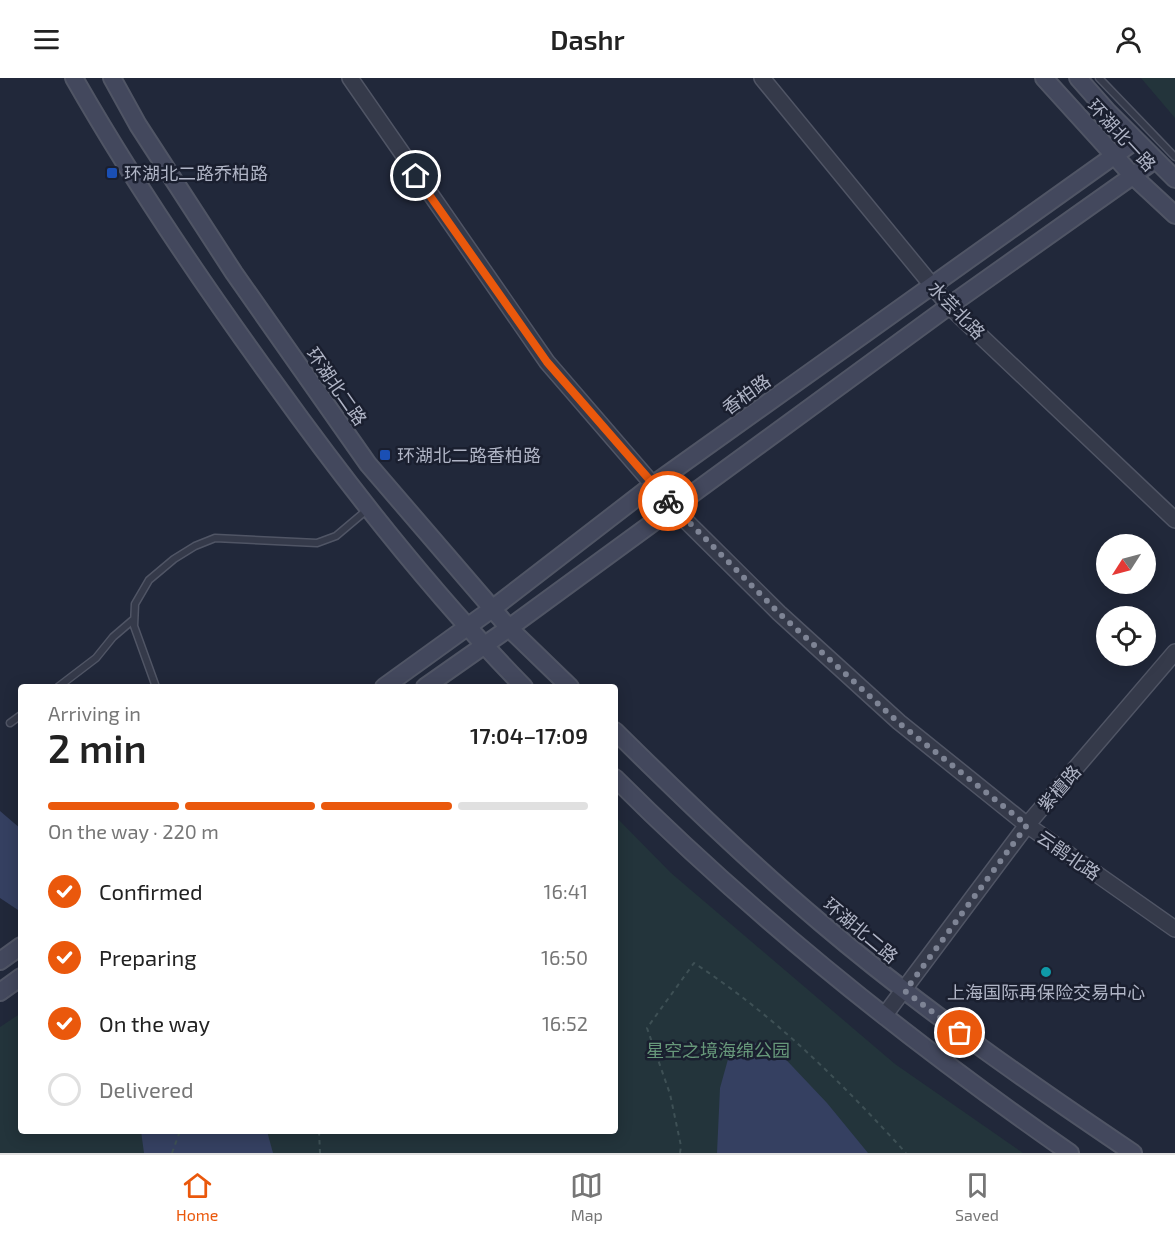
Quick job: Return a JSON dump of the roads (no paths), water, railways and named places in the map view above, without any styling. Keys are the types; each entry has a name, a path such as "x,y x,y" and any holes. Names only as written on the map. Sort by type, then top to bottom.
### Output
{"main road":[{"path":"74,78 127,166 207,289 346,482 467,627 521,684"},
{"name":"环湖北二路","path":"111,78 138,125 234,273 368,464 508,628 567,684"},
{"name":"环湖北一路","path":"1044,78 1132,175 1175,215"},
{"name":"环湖北一路","path":"1078,78 1175,180"},
{"name":"香柏路","path":"388,684 492,609 654,484 1136,140"},
{"path":"428,684 949,306 1155,160"},
{"name":"环湖北二路","path":"618,734 675,790 821,923 905,991 1016,1075 1133,1153"},
{"path":"618,781 653,816 798,946 884,1016 997,1102 1070,1153"},
{"path":"0,961 18,948"},
{"path":"0,992 18,979"}],"street":[{"name":"云鹃北路","path":"350,78 547,362 673,508 779,613 899,723 1027,825 1175,929"},
{"name":"水芸北路","path":"762,78 949,306 1175,520"},
{"name":"紫檀路","path":"884,1016 905,991 1027,825 1175,652"}],"lane":[{"path":"1100,78 1175,157"},
{"path":"155,684 134,626 135,604 149,580 174,558 215,538 316,543 336,536 369,509"},
{"path":"61,684 96,658 113,637 134,619"},
{"path":"10,723 18,717"}],"water":[{"path":"0,811 18,826 18,910 0,898"},
{"path":"749,1042 775,1048 827,1103 868,1153 717,1153 720,1088 730,1052"},
{"path":"141,1134 268,1134 273,1153 144,1153"}],"place":[{"name":"环湖北二路乔柏路","path":"112,173"},
{"name":"环湖北二路香柏路","path":"385,455"},
{"name":"上海国际再保险交易中心","path":"1046,972"}],"park label":[{"name":"星空之境海绵公园","path":"718,1050"}]}
